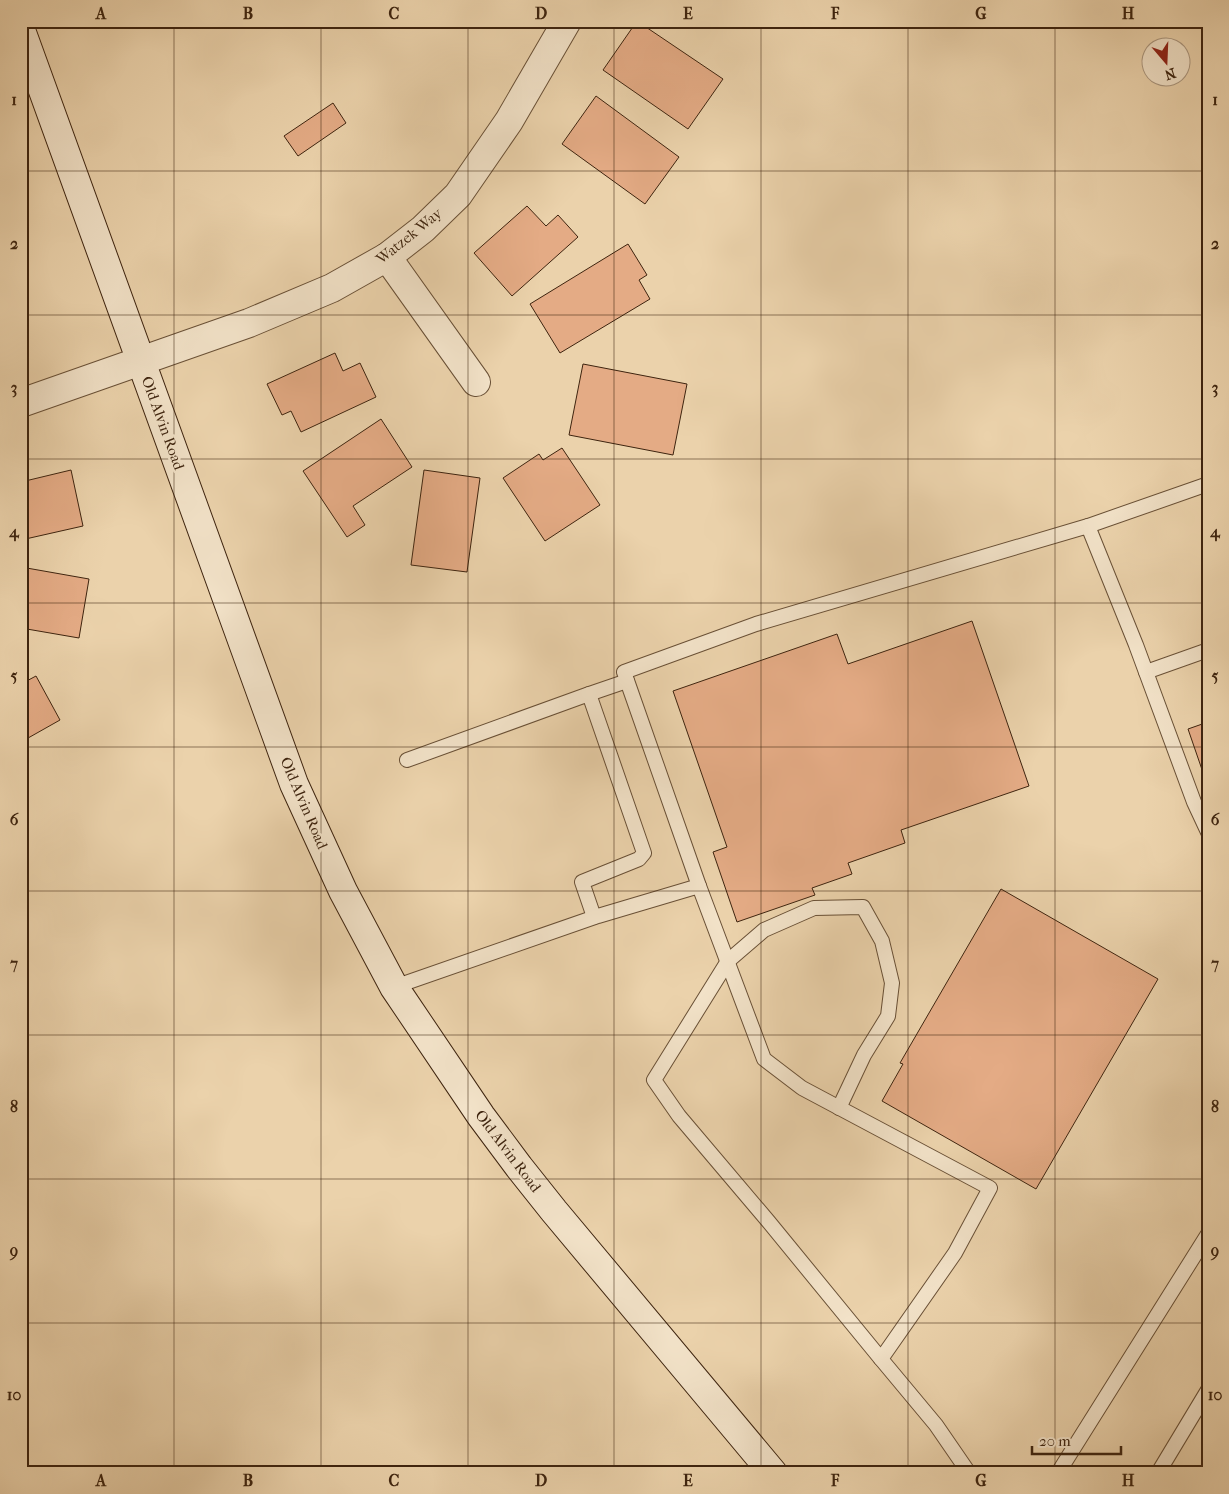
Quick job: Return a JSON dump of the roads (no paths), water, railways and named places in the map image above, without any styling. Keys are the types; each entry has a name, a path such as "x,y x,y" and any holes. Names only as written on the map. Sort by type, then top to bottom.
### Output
{"street":[{"name":"Watzek Way","path":"21,403 249,323 332,288 387,257 423,229 458,195 509,121 566,21"},
{"name":"Old Alvin Road","path":"21,30 294,784 343,891 394,988 480,1116 519,1168 773,1473"},
{"path":"387,257 476,382"}],"lane":[{"path":"881,1359 956,1253 990,1188 802,1088 764,1059 699,886 624,672 756,624 1088,526 1208,484"},
{"path":"1088,526 1146,672 1194,802 1208,832"},
{"path":"1146,672 1208,650"},
{"path":"407,760 627,681"},
{"path":"589,694 644,853 640,859 582,882 594,917"},
{"path":"394,988 594,917 699,886"},
{"path":"839,1108 864,1055 888,1016 892,984 882,941 863,906 814,908 764,930 728,961 654,1080 679,1116 936,1425 969,1473"},
{"path":"1058,1473 1208,1234"},
{"path":"1158,1473 1208,1390"}]}
